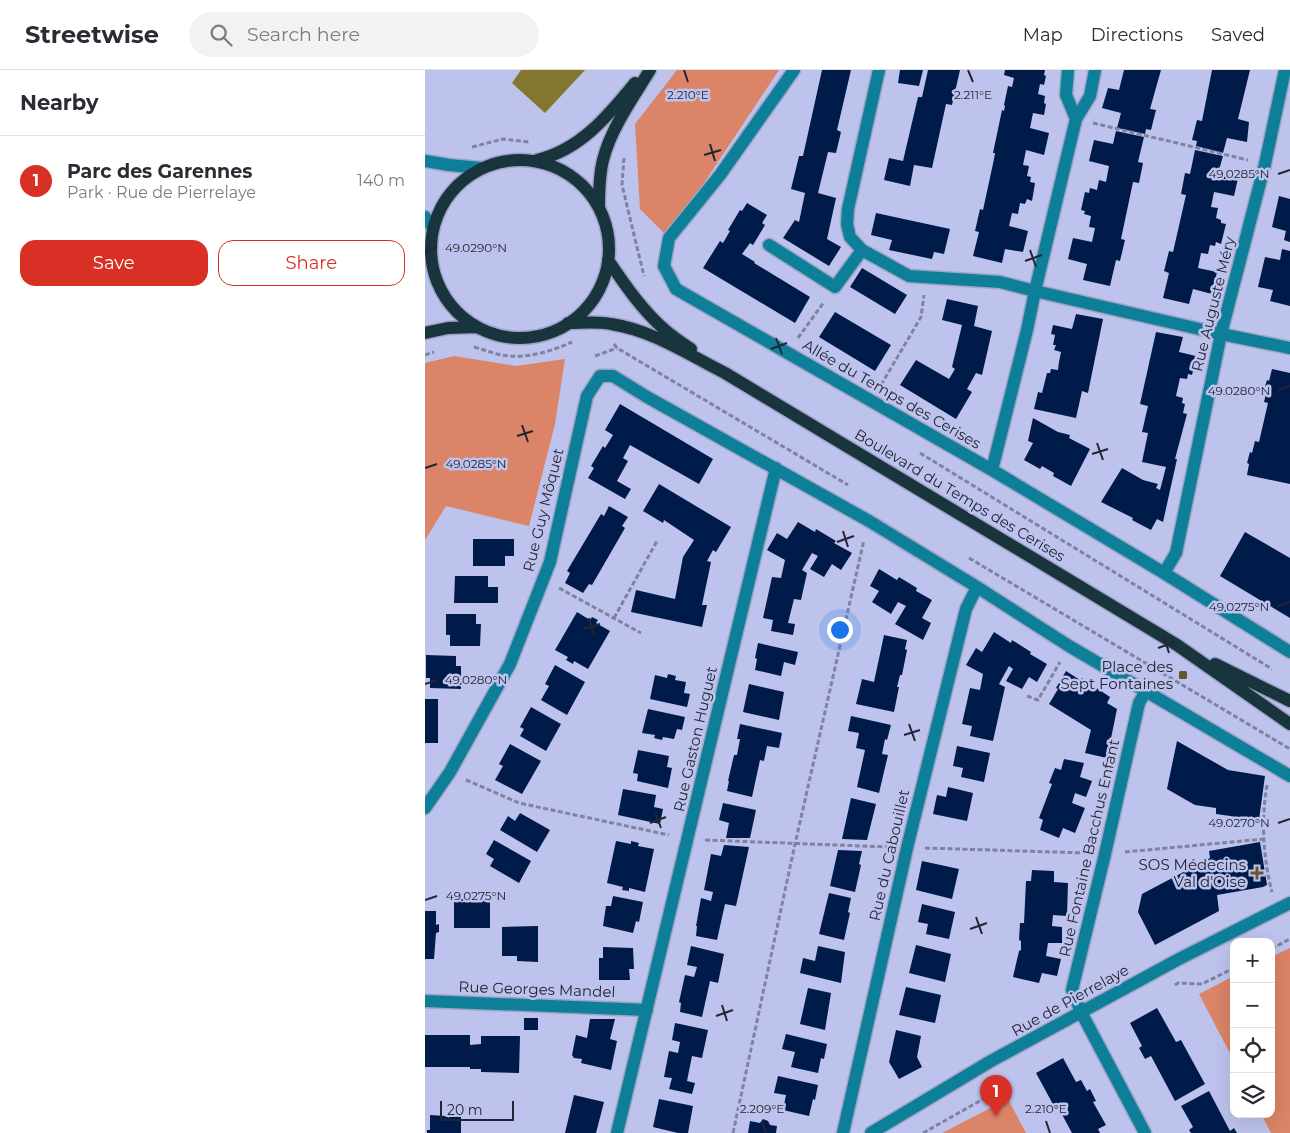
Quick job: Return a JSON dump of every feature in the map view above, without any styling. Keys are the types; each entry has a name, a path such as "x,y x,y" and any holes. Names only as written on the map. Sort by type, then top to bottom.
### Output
{"main road":[{"path":"533,161 559,153 580,140 611,111 648,70"},
{"path":"599,207 601,169 606,151 624,113 648,70"},
{"path":"515,160 533,161 553,166 572,176 587,190 599,207 608,233 608,260 604,279 595,296 583,311 568,323 547,333 523,338 500,335 477,327 465,319 446,298 428,262 433,228 445,200 455,188 481,168 498,162 515,160"},
{"name":"Boulevard du Temps des Cerises","path":"608,260 647,313 666,331 725,373"},
{"name":"Boulevard du Temps des Cerises","path":"568,323 593,322 631,329 658,339 725,373 1177,645 1290,724"},
{"path":"425,333 448,328 477,327"},
{"name":"Boulevard du Temps des Cerises","path":"1177,645 1290,701"}],"street":[{"name":"Allée du Temps des Cerises","path":"794,70 720,174 669,238 664,266 676,289 992,470 1290,652"},
{"path":"879,70 848,209 847,224 851,237 862,250 909,276 1000,282 1221,334 1290,348"},
{"path":"1068,70 1066,95 1076,119"},
{"path":"992,470 1076,119 1090,96 1095,70"},
{"name":"Rue Auguste Méry","path":"1164,574 1176,553 1221,334 1265,164 1285,70"},
{"path":"425,161 481,168"},
{"path":"425,217 433,228"},
{"path":"769,245 835,287 862,250"},
{"name":"Rue Guy Môquet","path":"425,808 450,772 510,664 550,562 587,396 600,376 613,376 647,398 776,468"},
{"path":"776,468 869,521 1069,646 1290,776"},
{"name":"Rue Gaston Huguet","path":"617,1133 776,468"},
{"name":"Rue du Cabouillet","path":"843,1133 907,848 966,609 977,587"},
{"name":"Rue Fontaine Bacchus Enfant","path":"1145,1133 1081,1012 1072,990 1139,704 1146,691"},
{"name":"Rue de Pierrelaye","path":"871,1133 991,1061 1179,959 1290,904"},
{"name":"Rue Georges Mandel","path":"425,1001 647,1010"}],"path":[{"path":"1076,119 1265,164"},
{"path":"465,148 503,139 536,142"},
{"path":"620,157 625,158 622,186 639,248 643,274 647,279"},
{"path":"872,401 921,317 926,278"},
{"path":"788,352 835,287"},
{"path":"471,346 497,354 518,357 533,356 552,351 581,339"},
{"path":"612,342 617,348"},
{"path":"425,355 441,350"},
{"path":"917,451 1273,670"},
{"path":"733,1133 795,844 869,521"},
{"path":"614,618 657,542"},
{"path":"543,579 641,633"},
{"path":"1027,696 1038,700 1069,646"},
{"path":"1277,910 1270,884 1264,839 1263,809 1271,766 1280,736"},
{"path":"450,772 519,802 688,840 1105,854 1264,839"},
{"path":"1275,946 1290,939"},
{"path":"1169,988 1178,983 1202,984 1230,970"},
{"path":"923,1133 994,1093 994,1077"}],"shaded area":[{"path":"521,70 585,70 545,113 512,83"},
{"path":"677,70 779,70 669,238 640,209 635,124"},
{"path":"454,356 516,366 565,359 555,424 529,526 446,506 425,540 425,363"},
{"path":"1290,948 1290,1133 1271,1133 1263,1118 1275,1118 1275,955"},
{"path":"1230,978 1230,1053 1199,994"},
{"path":"1008,1099 1026,1133 942,1133 944,1132"}],"building":[{"path":"822,70 851,70 837,130 841,132 836,153 828,152 818,193 836,198 827,239 841,247 829,266 783,238 795,220 799,222 805,193 791,189 799,156 803,156"},
{"path":"900,70 923,70 919,86 898,83"},
{"path":"928,70 960,70 952,105 946,104 932,168 914,165 910,186 884,180 889,158 903,161 918,97 922,97"},
{"path":"1005,70 1045,70 1044,85 1040,84 1038,94 1045,96 1044,115 1033,113 1030,128 1049,133 1044,155 1026,150 1023,165 1029,166 1027,176 1031,177 1030,182 1035,183 1032,201 1027,199 1025,204 1020,203 1018,214 1012,213 1009,226 1028,231 1023,252 1005,249 1002,263 973,256 979,232 975,231 980,209 983,210 1002,110 1004,111 1008,86 1012,87 1014,78 1004,75"},
{"path":"1124,70 1161,70 1150,109 1156,110 1151,130 1146,129 1145,134 1117,128 1121,113 1102,108 1108,88 1119,90"},
{"path":"1212,70 1250,70 1238,119 1249,122 1247,142 1227,138 1223,153 1196,146 1197,141 1192,140 1197,120 1202,121"},
{"path":"1116,131 1144,137 1138,162 1143,163 1139,183 1133,182 1121,239 1125,240 1120,261 1116,260 1110,286 1083,280 1087,264 1068,259 1073,238 1092,242 1095,228 1089,227 1091,216 1084,214 1085,211 1081,210 1085,192 1089,193 1090,188 1097,190 1099,180 1106,182 1109,166 1089,161 1094,140 1113,144"},
{"path":"1195,150 1223,156 1219,170 1239,174 1234,196 1214,192 1211,207 1218,208 1216,218 1221,220 1221,223 1226,224 1221,244 1216,242 1215,246 1210,245 1208,254 1201,253 1198,268 1217,272 1212,294 1193,289 1189,304 1163,298 1169,273 1164,271 1169,251 1173,252 1186,195 1181,194 1185,173 1190,174"},
{"path":"1279,196 1290,199 1290,242 1284,240 1286,231 1272,227"},
{"path":"747,203 767,215 762,223 765,225 753,245 750,243 742,254 810,297 795,323 703,268 720,241 723,243 730,231 728,230 740,210 742,211"},
{"path":"876,213 950,229 944,254 934,252 932,259 889,250 892,240 871,235"},
{"path":"1282,249 1290,251 1290,306 1270,301 1273,290 1258,287 1265,257 1280,260"},
{"path":"862,268 907,295 895,314 850,287"},
{"path":"947,299 978,306 974,326 992,331 982,375 976,373 967,389 972,392 956,419 900,385 916,360 949,379 955,369 952,367 962,325 942,320"},
{"path":"835,312 891,345 875,371 819,337"},
{"path":"1076,314 1103,319 1088,393 1082,391 1076,418 1034,409 1038,392 1042,393 1047,373 1050,373 1051,369 1058,370 1061,352 1054,350 1056,345 1053,345 1055,335 1051,334 1053,325 1072,329"},
{"path":"1156,332 1183,337 1179,352 1200,357 1198,366 1194,366 1192,375 1188,374 1187,379 1180,378 1176,396 1183,398 1182,403 1185,404 1183,413 1187,414 1175,459 1177,459 1163,522 1157,519 1151,530 1132,520 1133,518 1101,502 1122,468 1143,480 1158,484 1156,488 1160,490 1166,467 1142,462 1148,433 1142,432 1148,406 1140,404"},
{"path":"1272,369 1290,373 1290,484 1247,475 1249,464 1247,463 1250,452 1252,453 1255,441 1259,442 1268,403 1264,402 1267,390 1264,390"},
{"path":"620,404 713,459 699,484 630,445 623,458 628,461 617,481 631,489 625,499 588,478 594,468 591,466 603,446 605,448 613,435 605,430"},
{"path":"1033,418 1058,432 1070,435 1069,438 1090,449 1071,486 1053,476 1054,473 1042,466 1040,469 1024,460 1033,443 1028,441"},
{"path":"659,484 731,527 716,552 713,550 707,561 711,562 702,605 707,605 702,627 631,612 636,590 675,599 683,557 694,540 664,520 663,523 643,511"},
{"path":"609,506 628,517 622,526 625,528 592,585 589,584 583,593 565,583 570,573 567,571 601,514 604,516"},
{"path":"798,522 815,532 816,529 836,541 834,543 852,553 841,570 832,564 824,577 810,569 818,556 812,553 802,570 807,573 801,600 794,599 788,623 795,624 793,635 771,631 773,620 763,618 772,577 781,578 785,560 767,550 777,533 787,539"},
{"path":"1245,532 1290,558 1290,618 1220,576"},
{"path":"473,539 514,539 514,556 505,556 505,566 473,566"},
{"path":"879,569 897,580 899,577 917,588 916,591 932,600 922,618 931,623 923,640 895,624 906,606 898,602 891,614 872,602 879,591 870,586"},
{"path":"455,576 488,576 488,587 498,587 498,603 454,603"},
{"path":"577,612 590,620 592,617 598,620 596,623 610,631 588,669 574,661 573,664 566,660 568,657 555,650"},
{"path":"446,614 476,614 476,624 481,624 480,646 450,646 450,635 446,635"},
{"path":"994,632 1011,643 1012,640 1047,664 1037,682 1029,677 1022,689 1006,681 1013,669 1009,666 999,684 1005,687 993,741 970,736 972,726 962,724 970,688 980,690 983,674 966,665 976,648 982,652"},
{"path":"884,635 907,640 905,649 907,650 902,675 900,675 897,687 899,687 894,712 856,704 862,679 874,682"},
{"path":"758,643 798,652 795,665 784,662 781,676 755,670"},
{"path":"426,655 456,656 456,666 461,666 461,689 430,688 430,678 426,678"},
{"path":"555,665 585,682 567,715 541,700 549,686 545,684"},
{"path":"1066,671 1080,680 1082,678 1110,697 1107,703 1117,709 1107,758 1085,753 1091,730 1049,704"},
{"path":"668,674 676,676 675,680 686,682 684,693 690,694 687,707 650,699 655,675 667,678"},
{"path":"749,684 784,692 779,720 743,712"},
{"path":"425,699 438,699 438,743 425,743"},
{"path":"531,707 561,724 546,751 520,736 524,729 520,727"},
{"path":"648,709 685,717 682,730 677,729 674,739 663,737 662,740 654,738 655,735 642,733"},
{"path":"851,716 891,725 887,740 885,739 882,754 888,755 879,793 857,787 865,750 856,748 859,733 848,731"},
{"path":"740,724 782,733 779,748 767,746 764,761 760,760 752,797 727,791 734,755 737,755 740,739 737,739"},
{"path":"1177,741 1228,770 1265,776 1259,820 1216,814 1216,808 1195,805 1167,789"},
{"path":"510,744 541,761 522,794 495,780 503,766 499,764"},
{"path":"957,746 990,753 984,782 961,777 963,768 953,766"},
{"path":"638,750 669,756 667,767 672,768 668,788 637,781 638,774 633,773"},
{"path":"1064,759 1084,763 1080,777 1092,781 1086,797 1075,793 1072,803 1085,808 1075,833 1063,828 1059,838 1040,830 1043,820 1039,818 1052,784 1049,783 1055,768 1061,770"},
{"path":"948,787 973,793 967,821 933,814 937,795 946,797"},
{"path":"623,789 656,795 654,807 663,809 660,824 618,815"},
{"path":"851,798 876,804 867,840 842,839"},
{"path":"723,803 756,810 750,838 726,838 729,823 719,820"},
{"path":"520,813 550,830 537,852 500,830 508,816 515,821"},
{"path":"494,840 531,861 519,883 490,866 494,859 486,854"},
{"path":"616,841 631,844 631,841 639,843 638,846 654,849 645,892 629,888 629,891 622,890 623,887 607,883"},
{"path":"1260,842 1267,885 1217,895 1219,911 1155,945 1138,912 1142,894 1210,858 1209,851"},
{"path":"724,845 749,847 736,906 725,904 717,940 696,936 696,926 701,898 711,901 713,892 704,890 711,854 721,856"},
{"path":"838,850 862,851 855,892 830,886"},
{"path":"922,861 959,869 952,899 916,890"},
{"path":"1032,870 1054,871 1054,882 1068,883 1067,916 1053,915 1052,926 1062,927 1062,943 1048,943 1046,956 1061,959 1057,976 1042,973 1039,983 1013,977 1019,951 1021,950 1021,941 1019,940 1020,923 1024,923 1026,881 1031,881"},
{"path":"468,892 490,893 490,928 454,928 454,897 468,897"},
{"path":"829,893 851,898 844,940 819,934"},
{"path":"613,896 643,902 639,922 636,921 633,933 603,926 606,906 611,906"},
{"path":"922,904 955,912 949,939 926,934 928,924 918,922"},
{"path":"425,911 436,911 436,925 439,924 439,932 436,933 434,959 425,959"},
{"path":"538,926 538,962 517,961 517,956 502,956 502,927"},
{"path":"916,945 951,954 945,982 909,973"},
{"path":"691,946 724,954 718,983 710,981 702,1017 680,1012 681,1003 679,1002 685,975 694,977 697,967 687,965"},
{"path":"818,946 845,952 841,983 800,973 803,958 815,961"},
{"path":"603,947 633,948 634,969 629,969 630,980 599,980 599,958 603,958"},
{"path":"906,987 941,995 935,1023 899,1015"},
{"path":"808,988 831,993 825,1030 800,1024"},
{"path":"1157,1008 1176,1042 1181,1040 1205,1084 1175,1101 1151,1056 1145,1059 1139,1048 1142,1046 1130,1023"},
{"path":"524,1018 538,1018 538,1030 524,1030"},
{"path":"590,1019 615,1019 610,1039 617,1041 611,1070 581,1063 582,1059 574,1058 572,1055 576,1035 587,1038"},
{"path":"675,1023 708,1030 702,1058 692,1056 687,1081 695,1083 692,1094 669,1089 672,1078 664,1077 669,1051 678,1053 680,1042 672,1040"},
{"path":"896,1030 921,1036 917,1057 922,1067 899,1079 889,1062"},
{"path":"786,1034 827,1044 824,1059 821,1058 818,1073 791,1067 795,1052 782,1049"},
{"path":"425,1035 470,1035 470,1045 481,1044 481,1036 520,1036 519,1073 481,1072 481,1069 470,1069 470,1067 425,1067"},
{"path":"1063,1058 1076,1082 1081,1080 1087,1091 1090,1089 1096,1101 1093,1102 1106,1125 1098,1129 1100,1133 1072,1133 1058,1107 1055,1108 1036,1073"},
{"path":"778,1076 818,1085 809,1116 783,1110 786,1095 774,1093"},
{"path":"1209,1091 1230,1131 1234,1128 1237,1133 1191,1133 1189,1130 1193,1127 1181,1106"},
{"path":"574,1095 604,1102 596,1133 565,1133"},
{"path":"659,1099 693,1106 688,1133 678,1133 653,1127"},
{"path":"430,1115 461,1117 461,1133 427,1133 427,1130 430,1130"},
{"path":"763,1119 768,1121 770,1125 777,1126 776,1133 748,1133 750,1121 760,1123"}],"place":[{"name":"Place des Sept Fontaines","path":"1183,675"},
{"name":"SOS Médecins Val d'Oise","path":"1257,873"},
{"name":"Parc des Garennes","path":"996,1116"}]}
